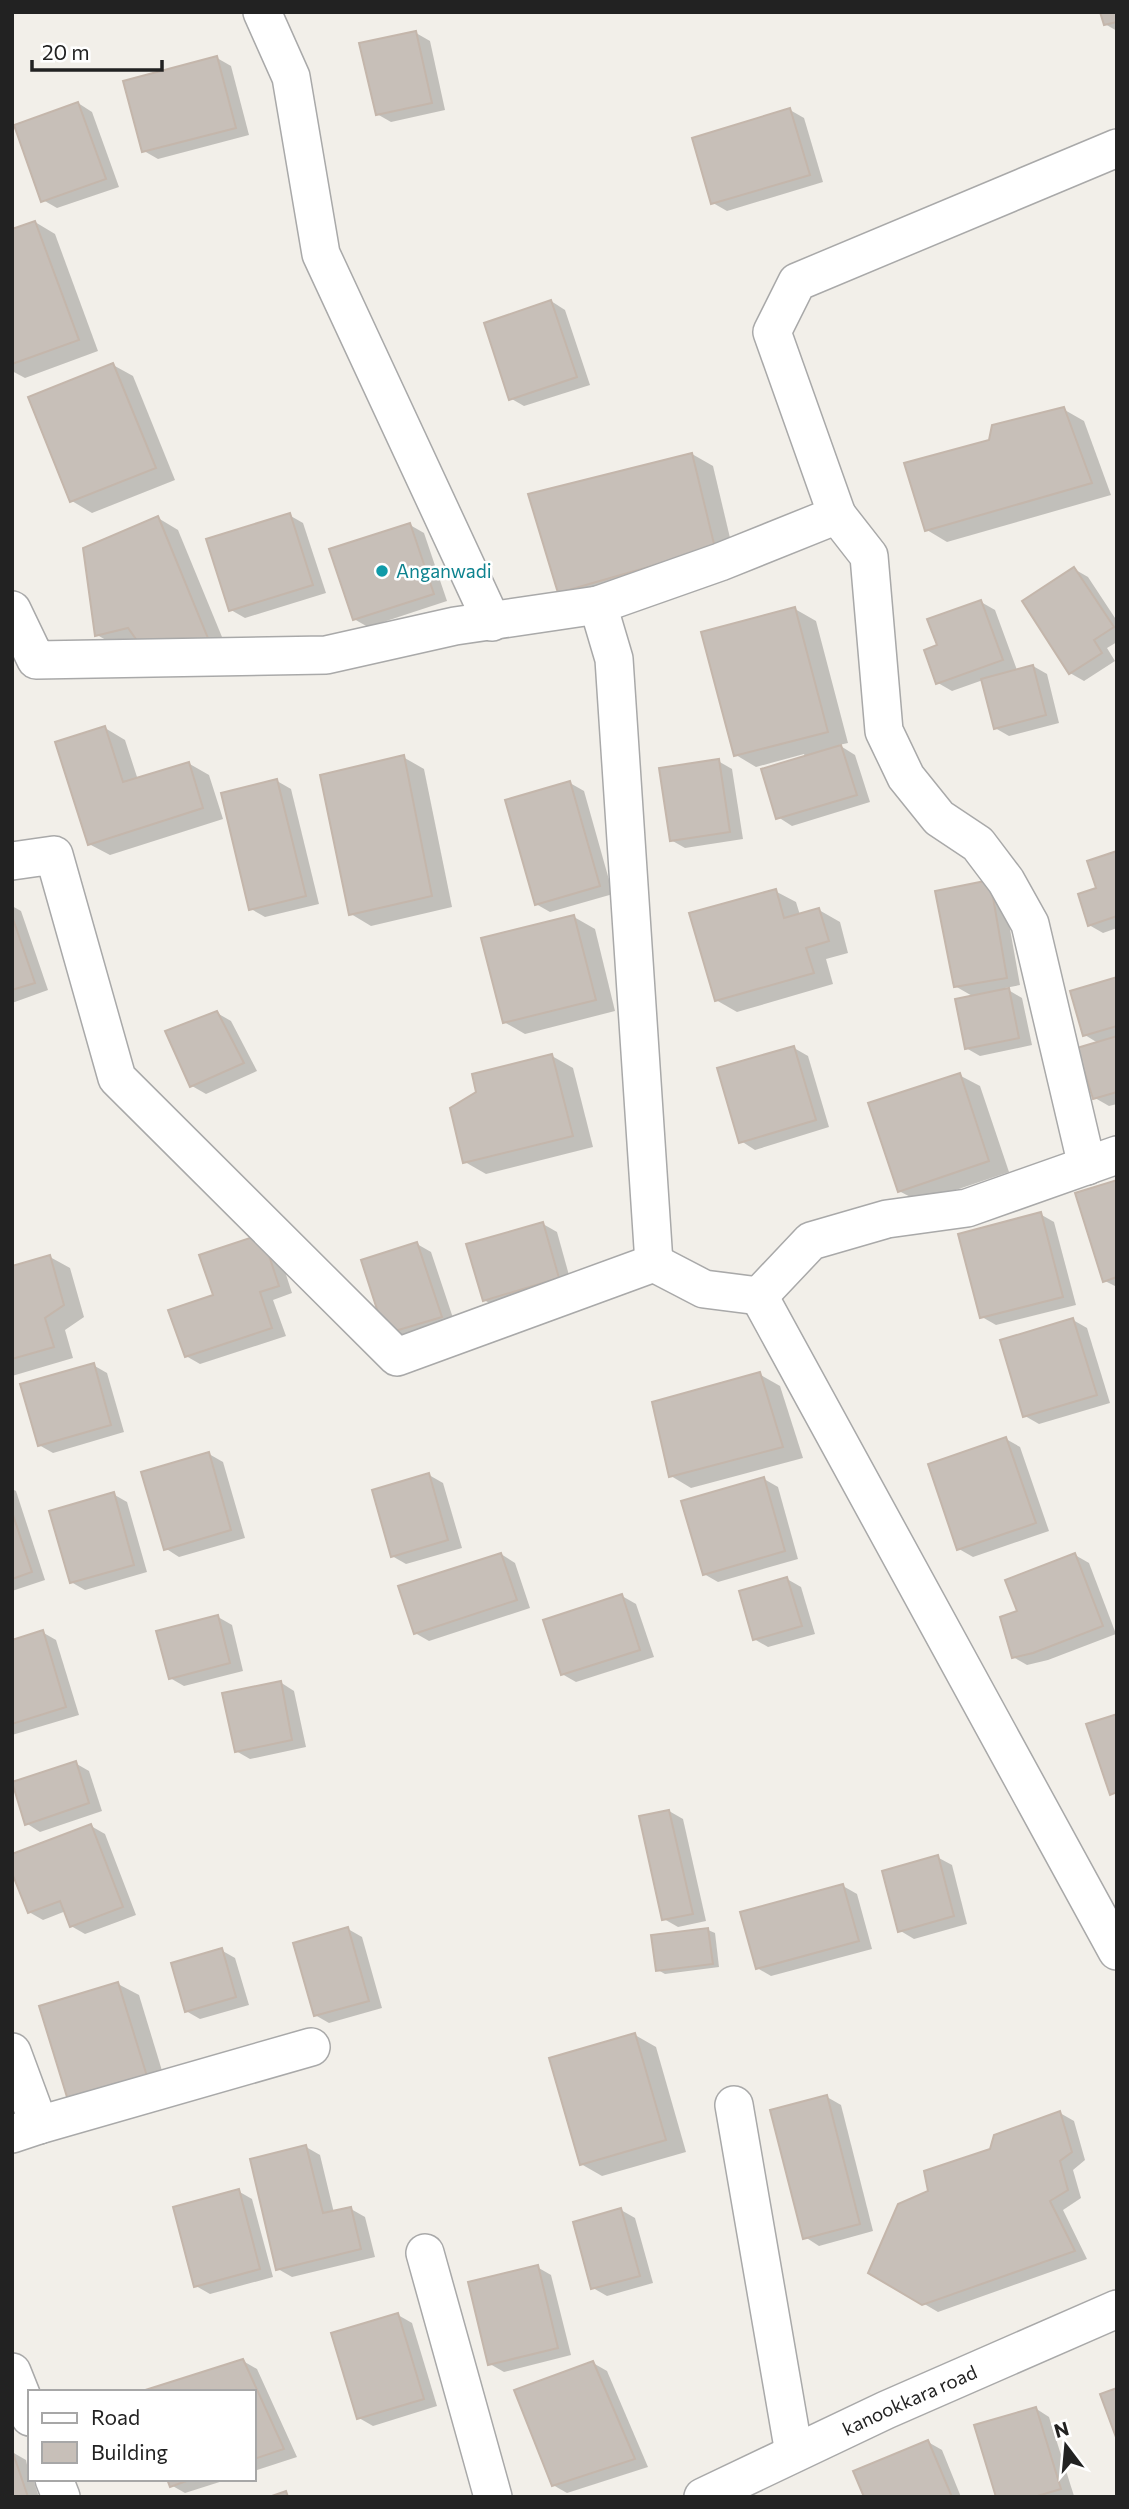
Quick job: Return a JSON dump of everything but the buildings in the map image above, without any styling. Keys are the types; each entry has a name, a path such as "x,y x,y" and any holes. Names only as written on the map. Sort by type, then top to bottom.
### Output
{"street":[{"path":"262,12 291,77 321,254 492,622"},
{"path":"759,1296 811,1241 887,1219 967,1208 1102,1160 1030,925 1006,881 978,844 939,818 906,777 884,730 869,556 836,515 772,332 797,282 1117,148"},
{"path":"12,610 36,660 326,655 455,626 598,605 720,562 836,515"},
{"path":"598,605 614,659 654,1263"},
{"path":"12,861 54,855 117,1078 397,1357 654,1263 704,1289 759,1296"},
{"path":"759,1296 1117,1951"},
{"path":"12,2052 26,2130 312,2047"},
{"path":"734,2105 794,2454"},
{"path":"425,2253 493,2497"},
{"name":"kanookkara road","path":"703,2497 898,2405 1117,2309"},
{"path":"12,2372 28,2412"}],"place":[{"name":"Anganwadi","path":"382,571"}]}
